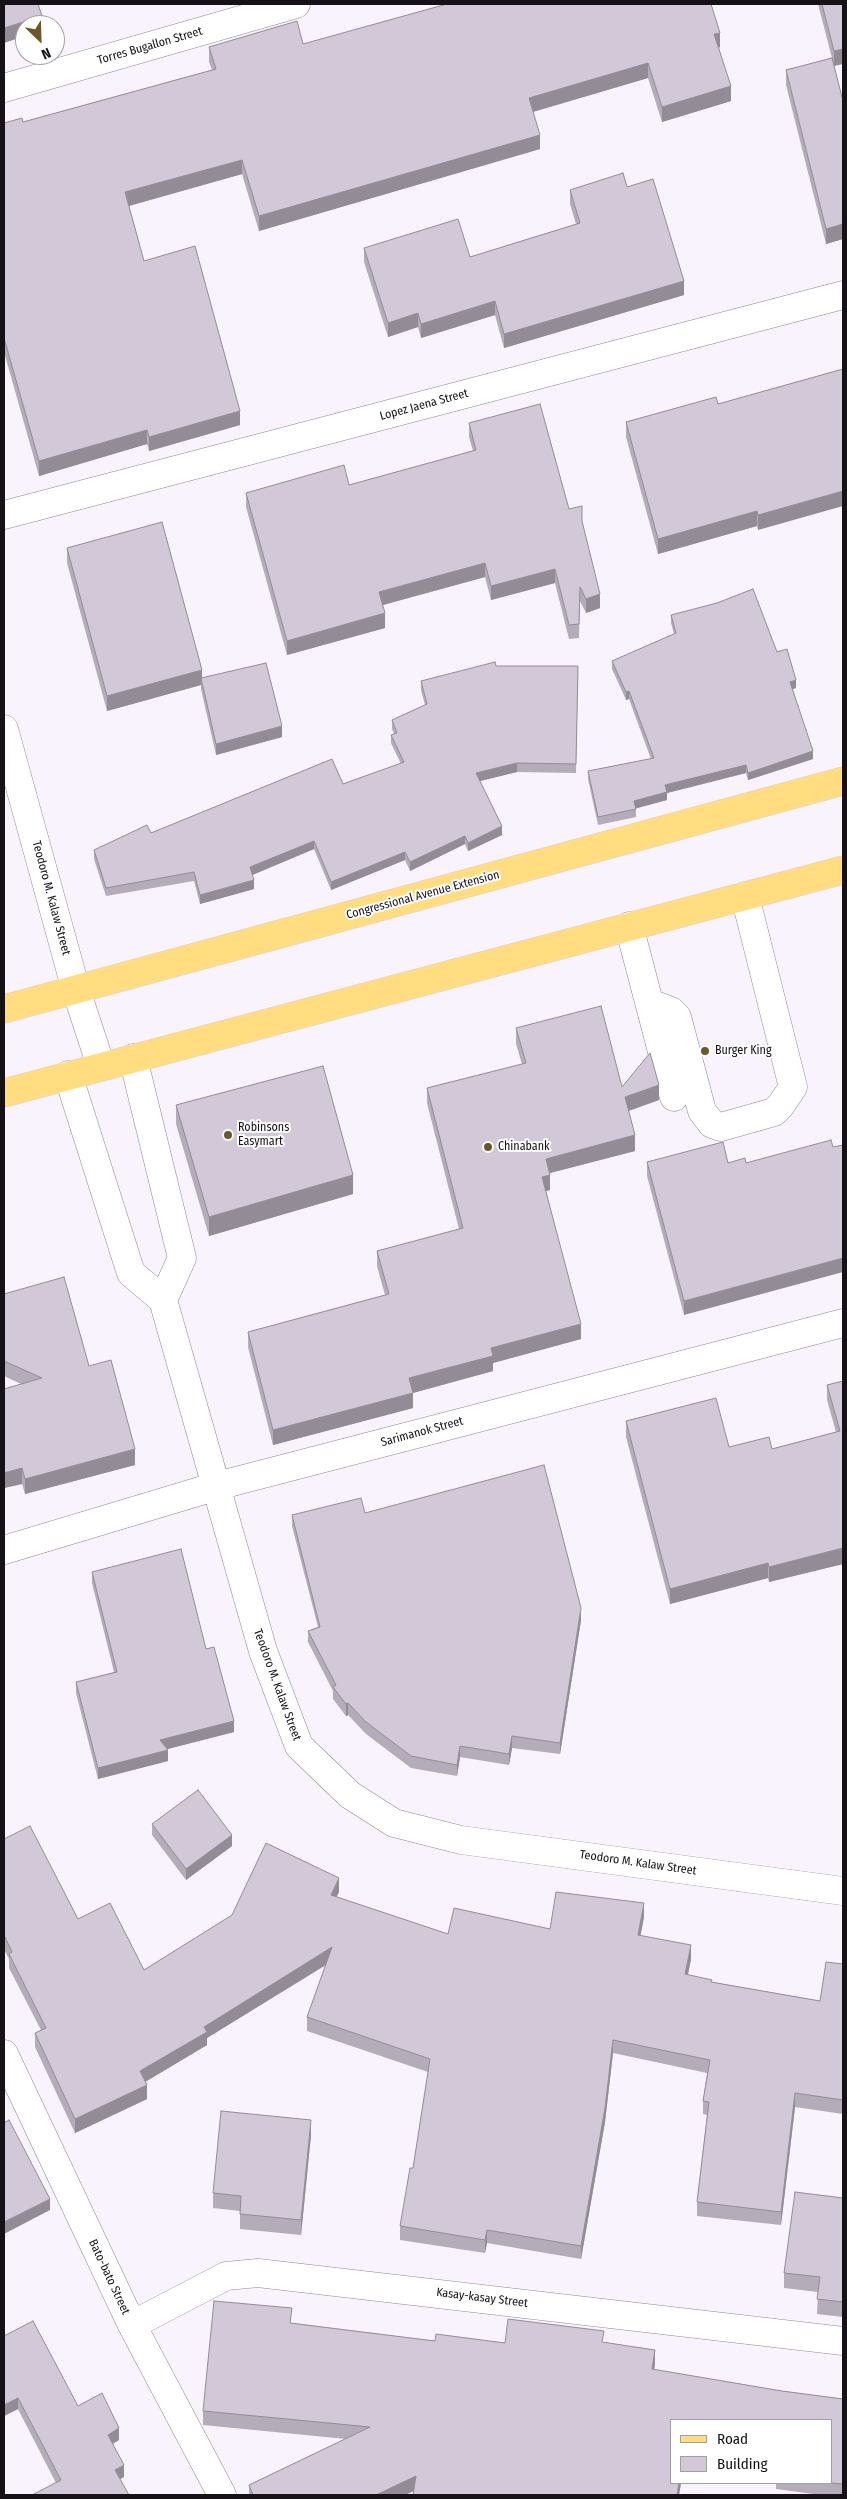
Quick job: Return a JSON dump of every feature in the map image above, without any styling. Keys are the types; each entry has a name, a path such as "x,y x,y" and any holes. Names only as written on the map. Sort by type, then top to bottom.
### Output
{"main road":[{"name":"Congressional Avenue Extension","path":"4,1009 843,781"},
{"path":"4,1092 843,870"}],"street":[{"name":"Torres Bugallon Street","path":"4,88 296,4"},
{"name":"Lopez Jaena Street","path":"4,516 843,295"},
{"name":"Teodoro M. Kalaw Street","path":"4,730 76,990 101,1066"},
{"path":"650,1003 670,1011 678,1017 702,1111 712,1124 721,1127 774,1112 781,1106 793,1087 745,896"},
{"path":"629,926 674,1098"},
{"path":"68,1075 131,1273 163,1300 182,1258 133,1058"},
{"name":"Teodoro M. Kalaw Street","path":"163,1300 263,1651 299,1746 350,1795 394,1823 461,1840 843,1891"},
{"name":"Sarimanok Street","path":"4,1550 217,1486 843,1323"},
{"name":"Bato-bato Street","path":"4,2054 132,2324 222,2495"},
{"name":"Kasay-kasay Street","path":"132,2324 226,2276 258,2273 843,2341"}],"building":[{"path":"4,4 38,4 42,15 15,15 15,25 4,28"},
{"path":"447,4 711,4 720,33 714,34 731,86 662,107 648,63 529,98 540,135 259,216 242,160 125,192 144,261 195,246 240,411 149,437 147,430 39,461 4,338 4,123 22,118 23,122 216,69 209,47 297,21 303,44"},
{"path":"822,4 843,4 843,49 834,51"},
{"path":"832,58 843,101 843,224 826,229 786,70"},
{"path":"623,173 627,187 653,179 684,281 504,334 495,301 421,324 418,313 388,323 364,248 458,219 470,257 580,223 570,190"},
{"path":"843,369 843,491 758,515 757,511 658,539 626,422 716,397 718,404"},
{"path":"540,404 569,509 582,506 582,521 600,594 586,599 580,587 579,624 569,625 555,569 491,586 485,563 379,592 385,613 287,641 246,493 344,465 349,485 476,450 469,423"},
{"path":"162,522 202,670 107,696 67,548"},
{"path":"753,589 777,652 787,649 796,680 790,682 813,751 748,773 746,765 665,785 667,792 634,801 636,809 598,817 588,771 654,758 629,691 626,692 612,661 676,633 671,615 717,603"},
{"path":"495,662 496,666 578,666 576,764 517,763 476,773 502,826 468,843 465,836 410,862 405,852 331,882 314,841 250,867 254,880 200,895 194,872 106,888 94,850 147,825 151,833 332,759 343,784 404,762 391,735 397,733 392,720 427,704 421,681"},
{"path":"266,663 282,726 216,744 201,678"},
{"path":"601,1006 622,1087 650,1053 659,1085 625,1097 635,1135 546,1159 550,1175 542,1177 581,1324 491,1348 493,1356 409,1378 413,1393 273,1430 248,1332 389,1294 377,1251 463,1228 427,1088 526,1063 516,1028"},
{"path":"323,1066 353,1175 209,1217 176,1105"},
{"path":"831,1140 833,1147 843,1145 843,1258 684,1301 647,1162 723,1142 728,1163 745,1158 746,1163"},
{"path":"64,1277 89,1366 111,1360 135,1449 25,1479 22,1468 4,1473 4,1389 42,1378 4,1361 4,1294"},
{"path":"843,1381 843,1548 769,1567 768,1563 670,1589 626,1421 716,1398 729,1447 769,1437 772,1449 840,1431 827,1385"},
{"path":"544,1465 581,1608 560,1743 512,1736 509,1754 460,1746 457,1765 411,1756 366,1722 348,1703 346,1704 333,1687 336,1685 308,1631 320,1627 292,1515 361,1498 365,1513"},
{"path":"181,1549 206,1649 214,1647 234,1721 160,1740 168,1750 98,1768 76,1682 117,1672 92,1572"},
{"path":"198,1790 232,1835 186,1869 152,1824"},
{"path":"30,1826 78,1919 110,1903 144,1970 232,1915 266,1843 339,1878 331,1895 448,1934 454,1908 550,1929 556,1892 644,1903 638,1935 691,1945 685,1974 712,1980 711,1982 820,2001 826,1962 843,1964 843,2100 795,2093 781,2212 697,2202 709,2102 703,2101 710,2060 613,2040 605,2108 581,2246 487,2230 485,2240 400,2226 410,2168 413,2168 430,2059 307,2017 332,1947 204,2027 207,2032 140,2071 147,2085 75,2119 35,2033 46,2028 9,1954 12,1952 4,1935 4,1839"},
{"path":"221,2111 311,2120 301,2220 240,2214 241,2196 213,2193"},
{"path":"9,2120 50,2199 4,2222 4,2123"},
{"path":"795,2192 843,2198 843,2302 817,2299 820,2277 784,2273"},
{"path":"214,2301 292,2308 290,2323 435,2341 436,2334 505,2343 508,2319 604,2331 602,2342 655,2350 652,2369 782,2391 843,2399 843,2484 832,2483 832,2419 670,2419 670,2484 679,2484 677,2495 413,2495 416,2476 376,2495 253,2495 249,2485 370,2427 203,2411"},
{"path":"33,2321 78,2406 102,2393 119,2428 108,2435 124,2465 115,2470 129,2495 32,2495 61,2480 18,2398 4,2405 4,2336"}],"place":[{"name":"Burger King","path":"705,1051"},
{"name":"Robinsons Easymart","path":"228,1135"},
{"name":"Chinabank","path":"488,1147"}]}
